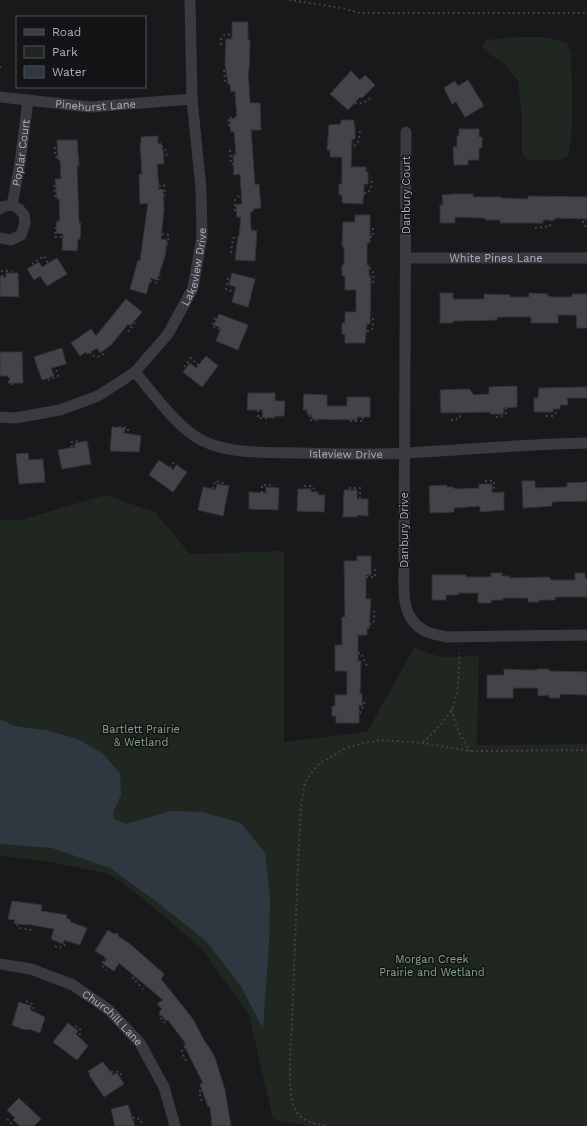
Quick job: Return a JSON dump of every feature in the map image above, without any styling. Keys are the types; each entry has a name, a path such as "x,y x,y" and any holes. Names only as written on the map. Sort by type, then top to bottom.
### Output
{"street":[{"name":"Lakeview Drive","path":"0,417 17,418 60,410 98,396 135,372 168,334 193,288 202,236 201,189 192,99 190,0"},
{"name":"Pinehurst Lane","path":"0,97 90,107 192,99"},
{"name":"Poplar Court","path":"12,205 20,163 28,100"},
{"name":"Danbury Court","path":"406,132 406,258"},
{"path":"0,208 12,205 19,209 24,215 25,223 21,235 11,240 0,238"},
{"name":"White Pines Lane","path":"406,258 587,258"},
{"name":"Danbury Drive","path":"406,258 404,453 404,600 406,609 410,617 424,631 446,637 587,635"},
{"name":"Isleview Drive","path":"135,372 175,418 201,440 219,447 249,452 350,455 560,443 587,443"},
{"name":"Churchill Lane","path":"0,964 31,969 73,985 109,1010 140,1043 164,1087 174,1126"}],"path":[{"path":"289,0 342,8 360,13 587,13"},
{"path":"221,45 221,39 224,35 232,34"},
{"path":"224,70 225,81 228,81"},
{"path":"355,103 358,104 367,101 371,97"},
{"path":"229,126 228,118 237,117"},
{"path":"350,146 354,146 358,142 360,131"},
{"path":"161,146 165,149 167,157"},
{"path":"55,147 55,154 56,157 58,157"},
{"path":"230,150 231,164 233,164"},
{"path":"364,193 367,193 371,188 372,177"},
{"path":"54,185 55,196 57,196"},
{"path":"159,186 164,185 165,196"},
{"path":"235,211 235,200 239,196 244,195"},
{"path":"535,228 550,226 551,220"},
{"path":"583,220 583,224 587,227"},
{"path":"56,227 55,237 63,238"},
{"path":"370,237 373,237 373,227"},
{"path":"162,234 169,235 167,246"},
{"path":"231,253 233,238 237,238"},
{"path":"32,264 44,256 48,263"},
{"path":"369,268 372,269 374,274 373,284"},
{"path":"2,277 2,271 12,271"},
{"path":"150,281 157,283 160,274"},
{"path":"228,278 226,289 235,292"},
{"path":"367,332 373,328 373,316"},
{"path":"215,318 212,326 221,329"},
{"path":"128,332 136,321 135,320"},
{"path":"90,352 91,355 98,357 107,352"},
{"path":"184,367 191,358 198,364"},
{"path":"48,380 58,376 55,367"},
{"path":"9,376 9,384 16,384"},
{"path":"496,417 503,416 506,413 506,408"},
{"path":"546,416 553,416 556,413 556,409"},
{"path":"258,410 258,418 268,418"},
{"path":"310,414 310,420 319,420"},
{"path":"451,420 460,418 460,415"},
{"path":"350,421 363,421 363,417"},
{"path":"118,427 128,428 128,433"},
{"path":"72,447 71,442 81,440"},
{"path":"170,468 174,463 181,468"},
{"path":"213,490 215,481 224,483"},
{"path":"485,481 494,481 494,493"},
{"path":"262,493 262,485 272,485"},
{"path":"304,486 312,486 314,492"},
{"path":"349,488 360,488 360,499"},
{"path":"366,577 375,577 375,566"},
{"path":"369,624 372,624 374,620 374,608"},
{"path":"358,653 361,653 367,666"},
{"path":"459,653 460,665 452,708 453,717 470,750"},
{"path":"355,714 360,713 366,698"},
{"path":"423,742 433,733 452,708"},
{"path":"325,1126 302,1118 297,1113 291,1097 291,1051 298,860 302,793 306,782 319,764 346,748 382,740 423,742 470,750 587,750"},
{"path":"18,924 19,928 32,930"},
{"path":"55,946 59,948 66,944 67,941"},
{"path":"106,957 102,964 107,970"},
{"path":"134,977 133,978 144,989"},
{"path":"26,1001 32,1004 34,1009 33,1012"},
{"path":"161,1014 159,1016 167,1026"},
{"path":"75,1026 80,1029 80,1034 78,1036"},
{"path":"186,1047 182,1050 182,1053 187,1063"},
{"path":"111,1072 115,1071 120,1073 123,1077"},
{"path":"201,1090 199,1091 202,1102"},
{"path":"133,1118 135,1117 140,1120 142,1126"},
{"path":"7,1119 14,1126"}],"green space":[{"path":"515,37 543,37 567,43 571,53 571,139 569,151 563,159 529,160 525,158 522,151 522,117 518,81 506,65 483,48 484,43 487,40"},
{"path":"105,495 155,512 190,554 284,551 284,742 367,732 414,648 440,657 479,656 477,745 587,744 587,1126 306,1126 273,1119 249,1015 201,948 142,898 109,874 45,861 0,856 0,520 21,520"}],"water":[{"path":"0,719 15,726 50,731 78,739 103,754 120,773 121,795 113,812 114,819 126,824 171,811 203,812 241,823 265,853 270,898 269,944 263,1029 241,986 206,941 157,902 110,868 52,848 0,844"}],"building":[{"path":"232,22 248,22 248,40 250,40 248,71 250,103 260,103 261,130 251,130 255,185 259,184 261,208 253,209 253,212 250,212 251,230 257,231 255,261 235,260 241,217 237,217 236,205 242,204 240,174 234,175 233,155 236,155 234,131 231,132 230,126 230,119 237,118 235,91 231,92 230,84 228,84 225,64 226,39 232,39"},
{"path":"351,71 360,80 365,75 375,85 362,98 360,97 348,110 330,94"},
{"path":"468,80 484,106 465,117 456,102 452,104 444,88 455,81 458,86"},
{"path":"341,120 354,120 355,139 352,139 351,167 366,167 366,172 368,172 368,184 364,184 363,204 342,203 342,195 339,195 339,184 342,184 342,157 330,157 330,150 327,150 329,125 341,124"},
{"path":"459,129 479,129 479,137 482,137 482,148 479,148 479,160 468,160 468,165 454,165 453,147 457,147 457,136 459,136"},
{"path":"158,136 158,144 161,143 163,151 164,164 157,164 159,190 163,189 164,208 161,239 167,240 165,256 157,280 151,278 146,294 130,289 138,260 140,261 148,203 140,204 139,174 142,174 140,143 141,137"},
{"path":"57,140 77,140 79,166 77,166 79,223 81,223 80,239 78,239 77,251 62,250 63,234 56,233 57,221 60,221 59,199 57,199 55,179 61,179"},
{"path":"473,194 473,197 528,199 528,196 587,197 587,219 555,218 555,220 543,220 543,223 500,223 500,220 455,217 455,223 440,223 440,205 443,205 442,195"},
{"path":"355,215 370,215 370,243 367,243 367,265 369,265 369,276 371,276 370,324 367,324 365,343 345,343 345,334 342,334 342,323 345,323 345,312 356,312 356,290 345,290 345,276 342,276 342,265 344,265 344,247 342,247 343,222 355,222"},
{"path":"57,258 67,274 47,286 40,276 34,280 27,269 39,262 42,267"},
{"path":"6,273 18,273 19,297 0,296 0,277 6,277"},
{"path":"232,273 255,279 248,307 232,302 236,287 229,285"},
{"path":"440,293 453,293 453,299 484,299 484,294 510,295 510,297 529,297 529,293 548,294 547,296 553,297 572,297 572,294 587,294 587,328 577,328 576,315 558,315 558,323 531,323 531,317 497,317 497,320 453,321 453,323 440,323"},
{"path":"126,299 142,312 130,326 128,324 111,345 100,353 97,348 80,356 71,343 91,329 96,336"},
{"path":"219,314 248,325 238,350 216,341 221,328 214,325"},
{"path":"62,348 66,364 51,368 54,376 42,380 34,357"},
{"path":"0,352 22,352 23,383 9,383 10,376 0,376"},
{"path":"206,356 218,366 202,387 183,372 190,363 196,368"},
{"path":"517,386 517,407 504,408 503,414 490,414 490,412 441,413 440,390 469,389 474,395 489,394 489,387"},
{"path":"587,387 587,398 567,398 568,405 560,405 560,409 553,409 553,412 534,412 534,398 538,398 539,388"},
{"path":"248,393 275,393 275,401 285,401 284,416 275,416 275,418 262,417 263,410 247,410"},
{"path":"304,394 327,395 327,406 347,406 347,397 370,397 370,417 357,417 357,420 312,419 312,415 307,414 307,410 303,410"},
{"path":"112,427 125,428 124,433 141,436 139,452 110,451"},
{"path":"87,441 91,464 62,469 58,450 75,447 75,443"},
{"path":"28,453 29,460 43,459 45,482 19,484 16,454"},
{"path":"159,460 173,470 176,465 187,472 173,492 149,475"},
{"path":"522,481 535,481 535,488 567,487 567,483 587,482 587,501 552,502 552,506 523,508"},
{"path":"217,484 229,486 223,516 198,510 203,487 216,490"},
{"path":"479,484 492,484 492,493 504,492 504,510 480,512 480,506 454,508 454,512 430,513 429,486 446,485 447,487 460,489 479,488"},
{"path":"266,487 279,488 278,510 249,509 249,492 266,493"},
{"path":"298,489 311,489 311,492 318,492 318,495 325,495 324,512 297,511"},
{"path":"344,490 357,490 357,499 368,499 368,516 357,515 357,517 343,517"},
{"path":"357,556 371,556 371,575 366,575 366,599 371,599 369,629 367,628 367,635 358,635 358,661 361,661 360,694 362,694 362,706 359,705 359,723 336,723 336,716 332,716 332,706 335,706 335,695 347,695 347,671 335,671 335,645 342,645 342,617 345,617 344,561 357,561"},
{"path":"491,573 502,573 502,576 509,576 509,578 549,577 551,580 575,580 575,573 585,573 585,578 587,578 587,597 555,597 555,600 539,600 539,602 528,602 528,598 503,598 503,600 491,600 491,603 478,603 478,593 458,593 458,595 446,595 446,600 432,600 432,575 491,577"},
{"path":"504,669 549,669 549,671 587,672 587,695 560,694 560,698 549,698 549,695 538,696 538,688 513,688 513,698 487,698 487,675 504,675"},
{"path":"12,901 42,905 41,911 67,915 66,918 71,920 70,922 87,928 80,945 64,940 63,944 51,939 54,929 14,923 15,920 8,919"},
{"path":"108,930 114,934 118,933 118,936 130,944 164,974 161,979 193,1019 215,1058 225,1090 231,1126 212,1126 210,1106 208,1107 200,1084 203,1083 184,1045 186,1044 168,1020 166,1021 159,1012 162,1009 157,1004 163,1000 119,963 114,971 103,964 107,958 95,951"},
{"path":"19,1002 31,1006 30,1010 45,1017 40,1033 12,1025"},
{"path":"68,1023 78,1031 76,1034 88,1046 77,1060 53,1042"},
{"path":"103,1062 113,1075 117,1073 124,1084 104,1097 89,1075 90,1074 88,1071"},
{"path":"19,1098 41,1119 34,1126 20,1126 13,1120 15,1118 7,1110"},
{"path":"128,1105 135,1126 115,1126 111,1109"}],"park label":[{"name":"Bartlett Prairie & Wetland","path":"141,735"},
{"name":"Morgan Creek Prairie and Wetland","path":"432,965"}]}
